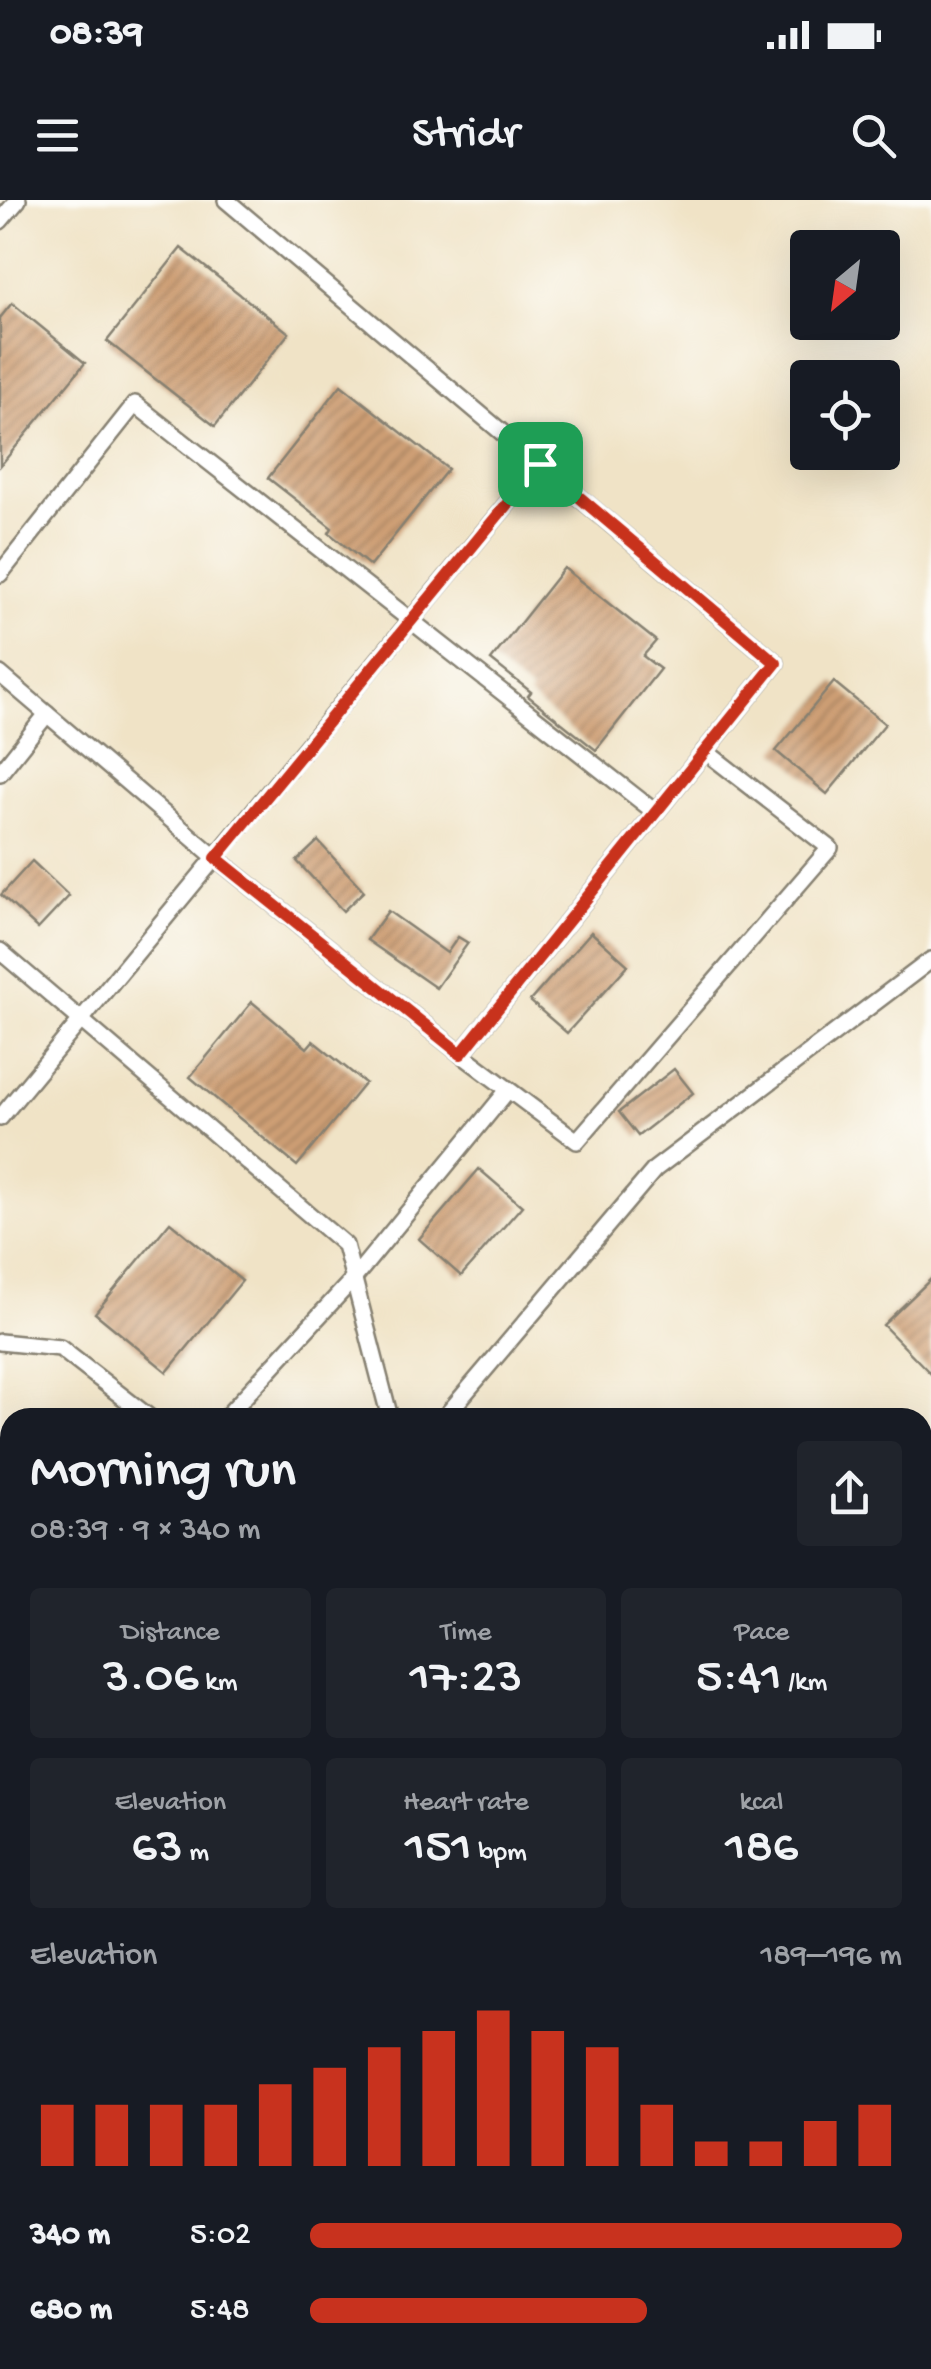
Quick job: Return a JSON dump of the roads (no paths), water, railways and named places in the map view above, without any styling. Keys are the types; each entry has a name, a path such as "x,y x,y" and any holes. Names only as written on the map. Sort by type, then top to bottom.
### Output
{"lane":[{"path":"0,222 18,200"},
{"path":"226,200 776,663 461,1054"},
{"path":"0,574 135,404 656,812"},
{"path":"0,1118 540,464"},
{"path":"0,674 216,858 461,1054 577,1141 830,848 705,751"},
{"path":"0,773 46,714"},
{"path":"0,951 345,1245 387,1408"},
{"path":"452,1408 655,1169 931,960"},
{"path":"234,1408 354,1278 508,1090"},
{"path":"0,1342 60,1348 137,1408"}]}
